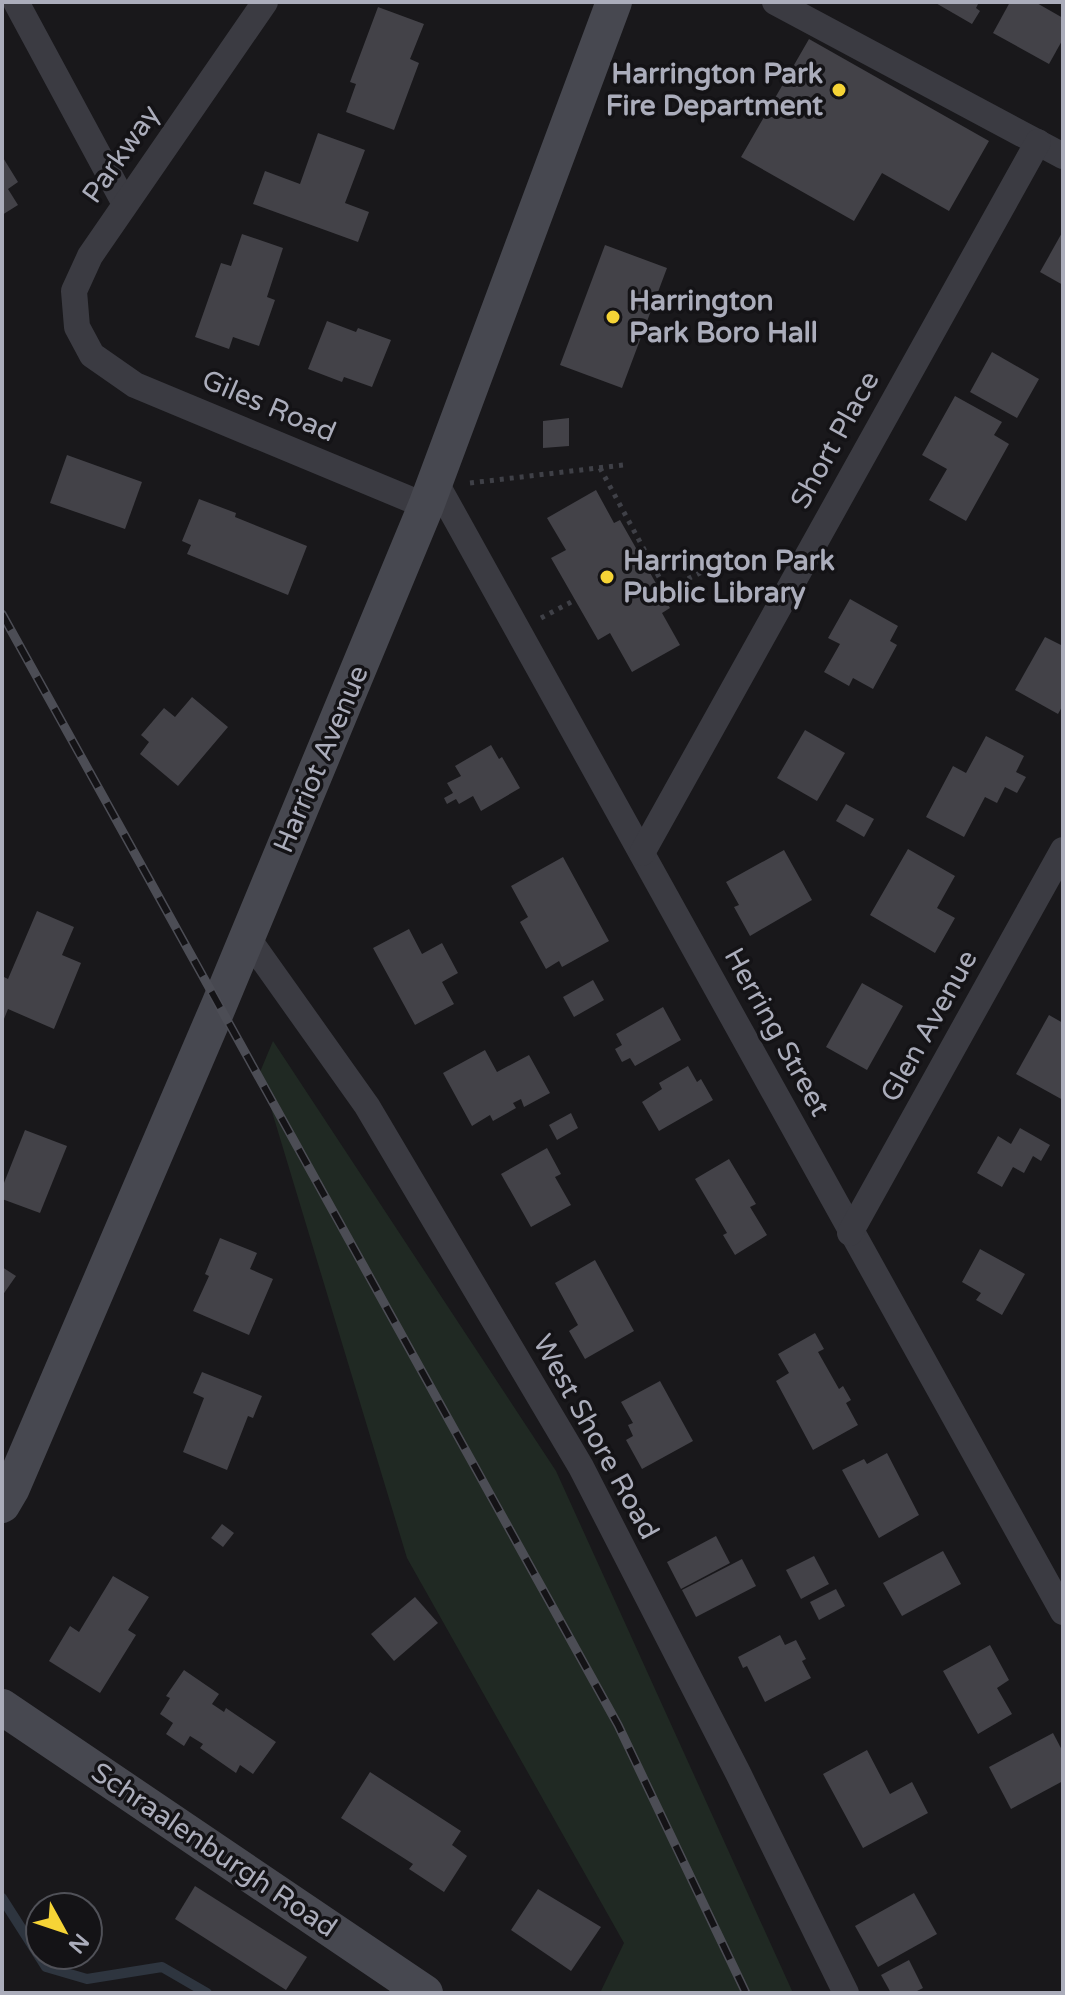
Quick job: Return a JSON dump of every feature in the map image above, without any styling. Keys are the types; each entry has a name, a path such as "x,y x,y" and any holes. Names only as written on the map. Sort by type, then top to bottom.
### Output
{"street":[{"path":"16,2 125,204"},
{"name":"Parkway","path":"92,355 77,327 74,291 90,256 265,2"},
{"name":"Harriot Avenue","path":"2,1505 12,1488 247,937 431,494 614,2"},
{"path":"775,2 1063,156"},
{"name":"Short Place","path":"642,853 1038,142"},
{"name":"Giles Road","path":"92,355 135,385 431,494"},
{"name":"Herring Street","path":"431,494 642,853 850,1233 1061,1604"},
{"name":"Glen Avenue","path":"850,1233 1063,850"},
{"name":"West Shore Road","path":"247,937 367,1106 581,1467 738,1773 846,1993"},
{"name":"Schraalenburgh Road","path":"2,1707 425,1993"}],"path":[{"path":"477,496 470,482 623,465"},
{"path":"600,468 664,591 710,568"},
{"path":"646,560 659,553"},
{"path":"540,618 575,600"}],"shaded area":[{"path":"273,1041 556,1471 793,1993 600,1993 624,1943 407,1558 260,1072"}],"building":[{"path":"934,2 979,2 976,8 980,11 972,24"},
{"path":"1010,2 1035,2 1063,18 1063,39 1049,64 993,33"},
{"path":"378,7 424,24 410,59 419,63 394,130 346,112 356,84 350,82"},
{"name":"Harrington Park Fire Department","path":"809,39 989,141 949,211 882,173 854,221 741,157"},
{"path":"318,133 365,150 345,203 369,212 358,242 253,204 265,171 300,184"},
{"path":"2,156 18,182 8,189 18,205 2,215"},
{"path":"1063,231 1063,285 1040,272"},
{"path":"242,234 283,248 267,297 275,300 259,346 233,337 229,349 195,337 221,263 231,266"},
{"name":"Harrington Park Boro Hall","path":"605,245 667,268 622,388 560,365"},
{"path":"327,321 391,340 372,387 344,377 342,382 308,369"},
{"path":"992,352 1039,379 1017,418 970,392"},
{"path":"955,396 1002,422 994,435 1009,444 966,521 929,500 947,469 922,455"},
{"path":"569,418 569,446 543,448 543,421"},
{"path":"67,455 142,482 125,529 50,503"},
{"name":"Harrington Park Public Library","path":"596,490 614,523 620,520 670,608 662,613 680,645 632,672 610,633 598,640 551,558 566,550 547,518"},
{"path":"199,499 307,546 288,595 187,554 191,545 182,541"},
{"path":"850,599 898,626 890,641 897,645 873,689 853,678 849,686 824,672 840,644 828,638"},
{"path":"1045,637 1063,646 1063,705 1058,714 1015,690"},
{"path":"192,697 228,727 178,786 140,754 149,742 141,735 164,708 175,717"},
{"path":"805,730 845,753 817,801 777,778"},
{"path":"986,736 1024,756 1016,772 1026,777 1017,793 1005,787 997,803 985,797 964,837 926,817 953,766 966,773"},
{"path":"491,745 499,759 502,757 520,788 481,811 473,796 459,804 456,799 447,804 444,798 453,793 447,783 461,776 455,766"},
{"path":"846,804 874,819 864,837 836,821"},
{"path":"908,849 955,876 937,908 955,918 935,953 870,915"},
{"path":"784,850 812,900 750,936 734,907 739,905 726,882"},
{"path":"563,857 609,941 562,967 559,961 546,969 520,922 528,917 511,886"},
{"path":"37,911 74,927 62,955 81,963 54,1029 8,1009 2,1024 2,976 8,979"},
{"path":"409,929 422,954 442,943 458,973 442,982 454,1004 415,1025 373,948"},
{"path":"593,980 604,1000 574,1017 563,997"},
{"path":"862,983 903,1006 867,1070 826,1047"},
{"path":"663,1007 681,1040 635,1066 630,1058 622,1062 615,1049 622,1045 616,1034"},
{"path":"1049,1015 1063,1023 1063,1100 1016,1074"},
{"path":"485,1050 497,1072 529,1055 550,1093 524,1107 521,1099 513,1103 516,1108 493,1121 490,1115 472,1126 443,1073"},
{"path":"688,1066 697,1082 701,1079 713,1100 659,1131 642,1102 662,1089 659,1083"},
{"path":"571,1113 578,1128 557,1140 549,1125"},
{"path":"1020,1128 1050,1145 1041,1161 1033,1156 1024,1173 1013,1167 1002,1187 977,1173 998,1136 1011,1144"},
{"path":"25,1130 67,1146 40,1213 2,1199 2,1188"},
{"path":"547,1148 561,1174 555,1177 571,1205 531,1227 501,1174"},
{"path":"729,1159 756,1204 750,1207 767,1235 735,1255 723,1235 727,1233 695,1179"},
{"path":"220,1238 257,1253 250,1269 273,1279 249,1335 193,1311 209,1276 205,1274"},
{"path":"980,1249 1025,1274 1002,1315 976,1300 981,1293 962,1282"},
{"path":"595,1260 634,1331 585,1359 569,1331 578,1325 555,1283"},
{"path":"2,1267 16,1276 2,1296"},
{"path":"815,1333 824,1349 818,1352 839,1389 843,1386 851,1400 846,1403 858,1425 813,1450 776,1381 789,1373 778,1354"},
{"path":"202,1372 262,1396 253,1418 248,1416 227,1470 183,1452 204,1398 193,1393"},
{"path":"660,1381 693,1441 642,1469 626,1440 633,1436 628,1425 633,1423 621,1402"},
{"path":"887,1453 919,1515 879,1538 842,1470 864,1459 867,1464"},
{"path":"222,1524 234,1533 223,1547 211,1538"},
{"path":"716,1536 730,1563 681,1589 667,1562"},
{"path":"943,1551 961,1584 902,1616 883,1583"},
{"path":"814,1556 829,1584 801,1599 786,1570"},
{"path":"742,1559 756,1586 696,1617 682,1590"},
{"path":"113,1576 149,1597 128,1630 136,1635 100,1693 49,1661 70,1626 79,1632"},
{"path":"836,1589 845,1606 819,1620 810,1602"},
{"path":"415,1597 438,1623 394,1661 371,1634"},
{"path":"780,1635 785,1645 796,1640 811,1678 765,1702 747,1666 743,1668 738,1657"},
{"path":"990,1645 1009,1680 997,1688 1012,1714 978,1734 943,1671"},
{"path":"184,1670 219,1694 212,1704 224,1712 226,1708 276,1742 253,1774 240,1765 236,1773 200,1748 203,1744 190,1736 184,1746 166,1734 173,1723 160,1714 170,1698 166,1696"},
{"path":"1053,1733 1063,1752 1063,1781 1011,1809 989,1767"},
{"path":"867,1750 890,1794 912,1782 928,1813 863,1848 823,1774"},
{"path":"370,1772 461,1831 452,1845 467,1856 444,1892 409,1869 413,1864 341,1818"},
{"path":"195,1886 307,1957 286,1990 175,1919"},
{"path":"538,1889 601,1927 571,1971 511,1930"},
{"path":"914,1893 937,1934 878,1967 855,1926"},
{"path":"909,1960 923,1988 913,1993 891,1993 881,1975"}],"waterway":[{"path":"2,1898 46,1967 87,1979 162,1967 207,1993"}],"railway":[{"path":"2,614 618,1725 746,1993"}],"place":[{"name":"Harrington Park Fire Department","path":"839,90"},
{"name":"Harrington Park Boro Hall","path":"613,317"},
{"name":"Harrington Park Public Library","path":"607,577"}]}
